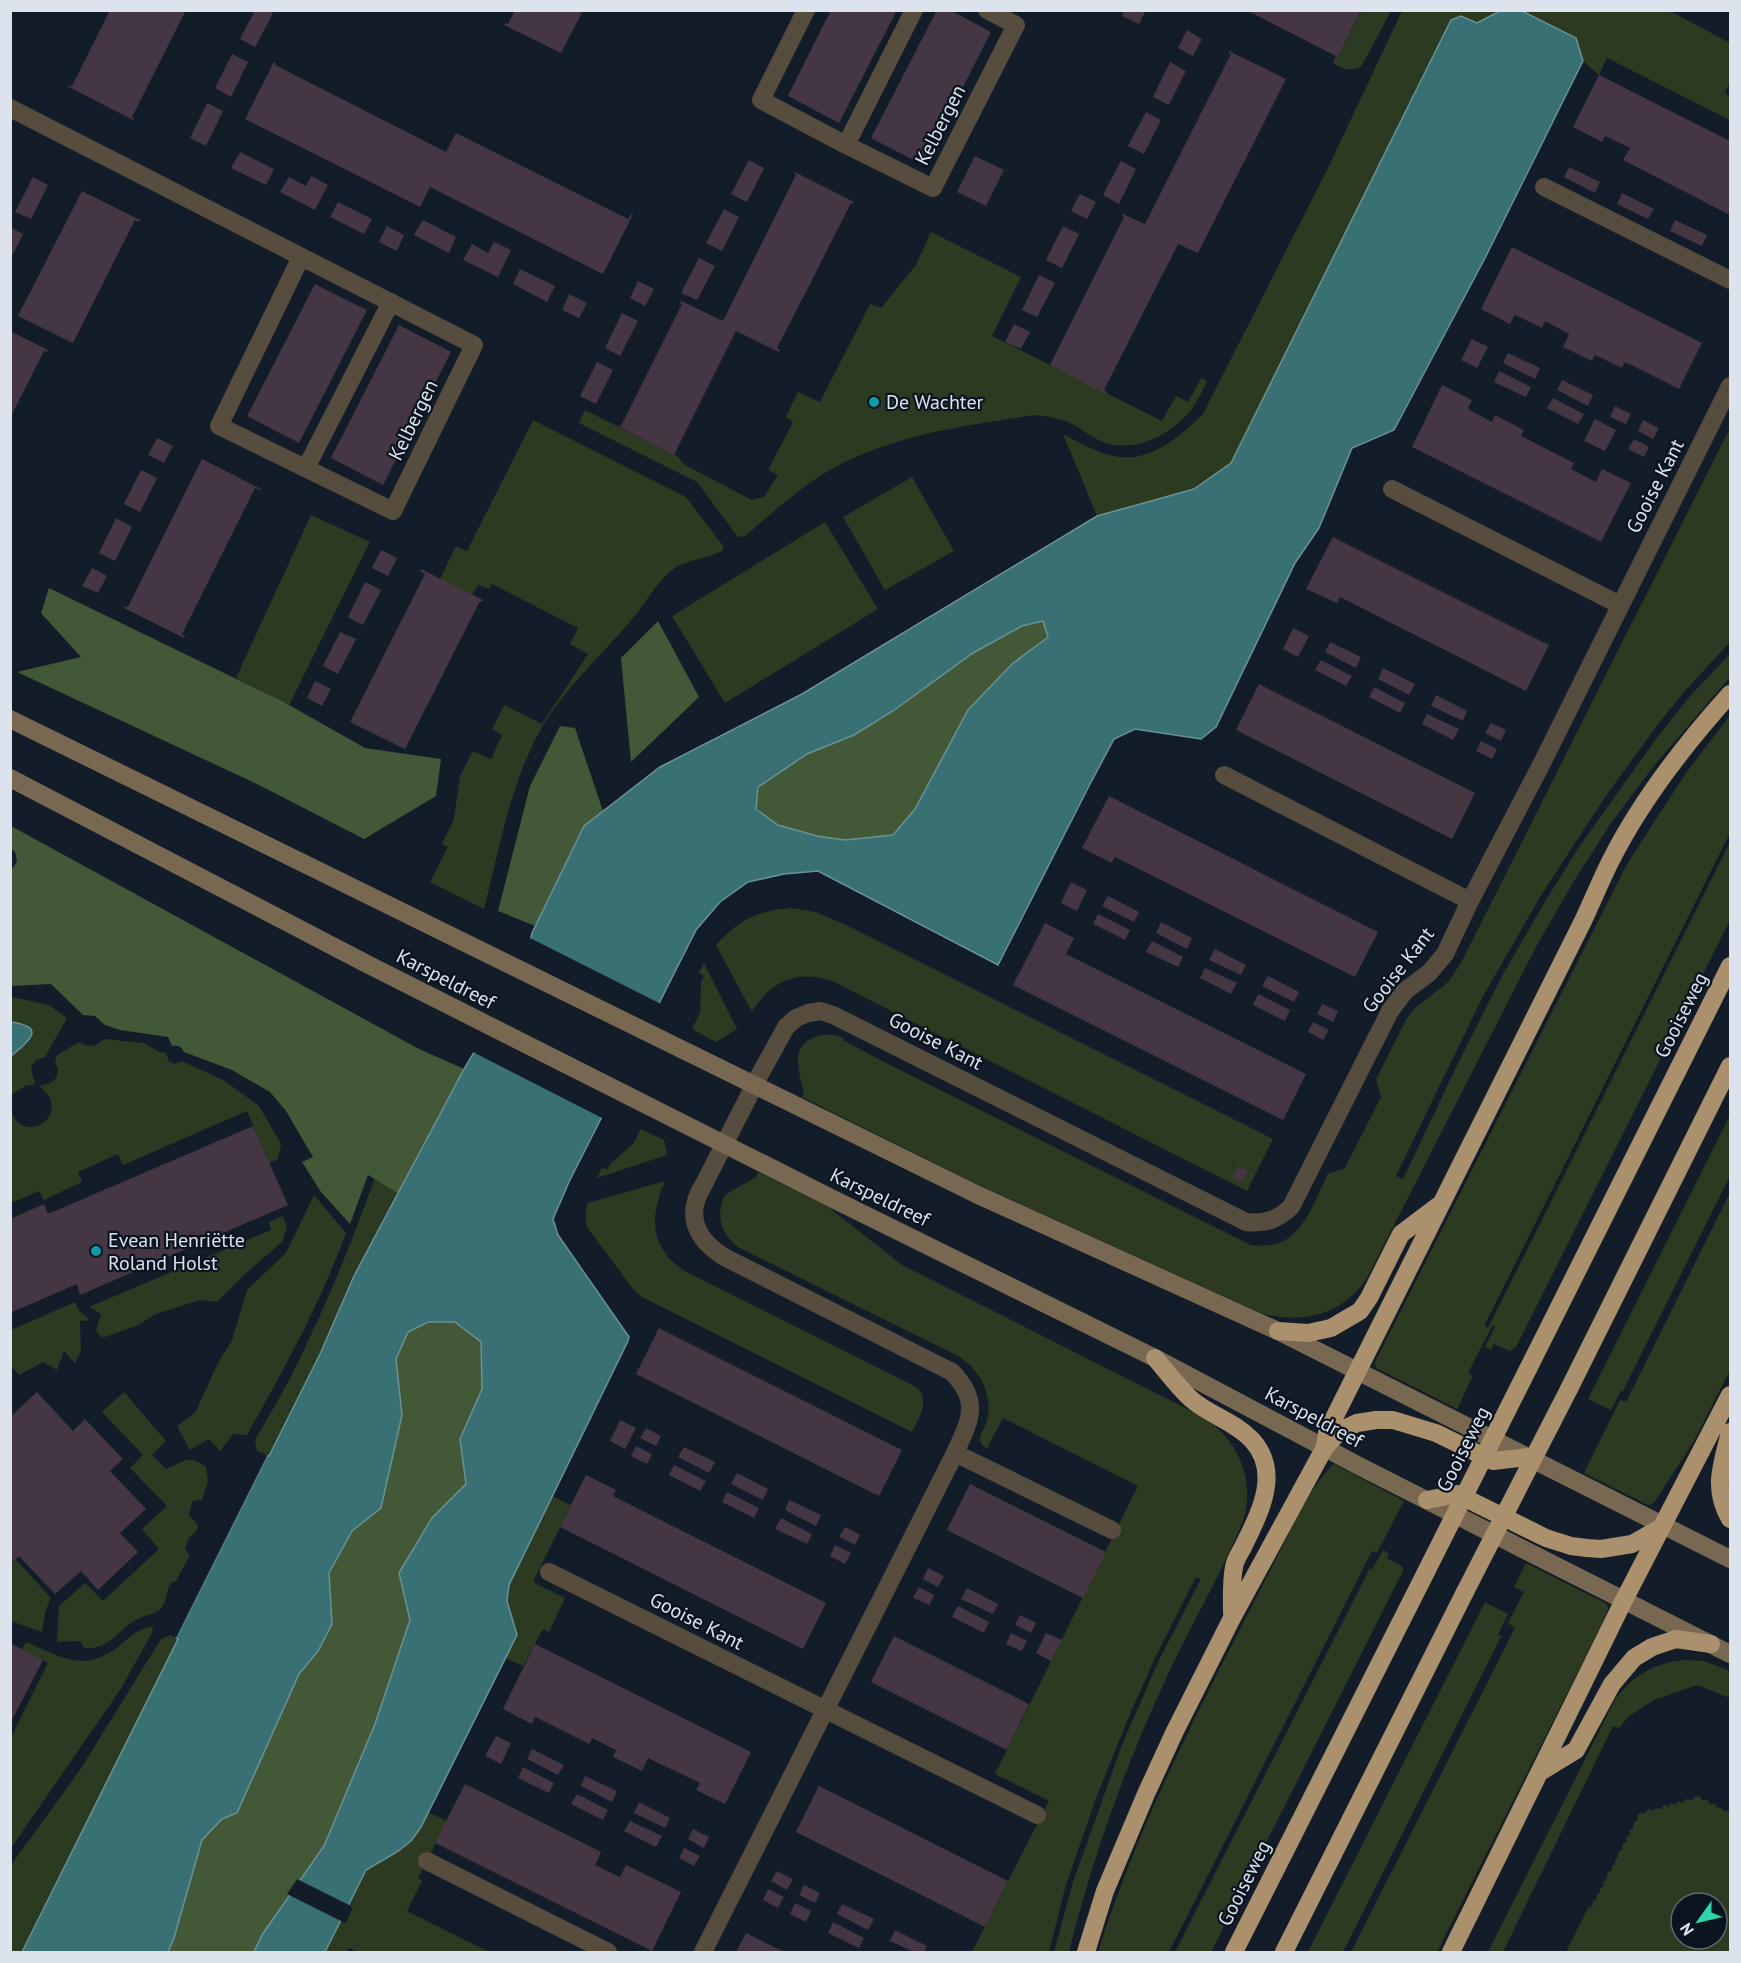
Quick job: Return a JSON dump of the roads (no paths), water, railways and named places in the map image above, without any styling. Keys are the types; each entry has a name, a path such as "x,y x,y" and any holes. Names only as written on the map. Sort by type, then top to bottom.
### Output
{"highway":[{"path":"1325,1447 1334,1418 1583,921 1610,861 1645,804 1682,751 1731,694"},
{"name":"Gooiseweg","path":"1234,1953 1731,966"},
{"path":"1284,1953 1731,1066"},
{"path":"1278,1331 1308,1333 1331,1328 1360,1311 1369,1298 1401,1234 1442,1203"},
{"path":"1155,1358 1192,1400 1231,1424 1253,1442 1260,1451 1265,1467 1268,1480 1266,1492 1234,1566 1232,1618"},
{"path":"1451,1953 1624,1600 1731,1395"},
{"path":"1086,1953 1105,1891 1146,1794 1232,1618 1325,1447 1340,1431 1357,1423 1393,1420 1436,1433 1493,1461 1527,1457"},
{"path":"1731,1432 1720,1477 1719,1492 1731,1519"},
{"path":"1427,1500 1457,1494 1546,1538 1571,1546 1587,1548 1601,1549 1632,1544 1663,1526"},
{"path":"1540,1772 1576,1750 1612,1684 1634,1658 1652,1647 1676,1639 1711,1644"}],"street":[{"name":"Kelbergen","path":"806,10 761,100 933,188 1016,25 987,10"},
{"path":"846,145 914,10"},
{"name":"Kelbergen","path":"10,108 474,345 393,511 219,426 301,257"},
{"path":"1544,187 1731,280"},
{"path":"306,468 391,302"},
{"name":"Gooise Kant","path":"703,1953 955,1454 971,1411 968,1392 952,1372 726,1258 706,1243 699,1233 694,1209 697,1196 754,1085 791,1022 801,1015 820,1011 849,1023 1246,1222 1268,1222 1280,1217 1291,1208 1389,1011 1405,991 1429,973 1445,954 1731,386"},
{"path":"1392,489 1620,605"},
{"name":"Karspeldreef","path":"10,719 978,1195 1278,1331 1731,1559"},
{"path":"1224,776 1470,901"},
{"name":"Karspeldreef","path":"10,778 367,964 1155,1358 1427,1500 1731,1654"},
{"path":"955,1454 1112,1530"},
{"name":"Gooise Kant","path":"549,1572 1037,1815"},
{"path":"427,1861 608,1953"}],"place":[{"name":"De Wachter","path":"874,402"},
{"name":"Evean Henriëtte Roland Holst","path":"96,1251"}]}
